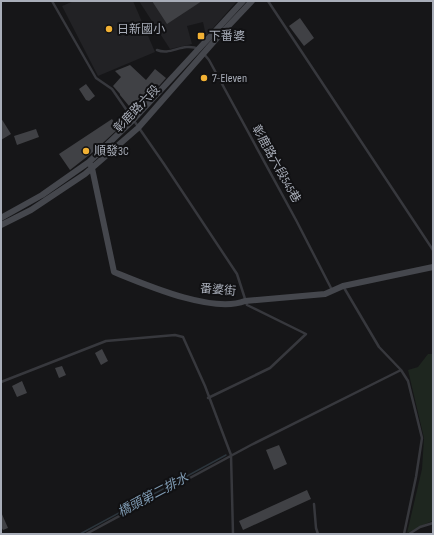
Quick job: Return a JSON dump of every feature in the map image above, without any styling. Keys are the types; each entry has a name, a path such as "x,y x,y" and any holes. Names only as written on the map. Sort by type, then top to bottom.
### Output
{"main road":[{"name":"彰鹿路六段","path":"1,218 91,165 243,1"},
{"name":"彰鹿路六段","path":"1,225 31,210 138,128 217,38 252,1"},
{"name":"番婆街","path":"91,165 114,272 168,294 213,303 237,305 245,302 325,294 343,286 433,267"}],"lane":[{"path":"52,1 96,78 112,89 237,274 247,305 306,334 270,368 208,398"},
{"path":"268,1 433,250"},
{"path":"157,50 162,52 190,46 198,49"},
{"name":"彰鹿路六段545巷","path":"198,49 209,60 333,290"},
{"path":"343,286 379,347 401,370 408,381 422,438 416,477 404,534"},
{"path":"1,382 106,340 175,336 183,337 205,386 208,398 231,455 233,534"},
{"path":"86,534 231,455 401,370"},
{"path":"314,504 318,534"},
{"path":"409,534 420,527 433,523"}],"shaded area":[{"name":"日新國小","path":"74,1 133,1 155,52 98,76 62,6"},
{"path":"139,1 237,1 206,36 203,22 187,26 192,44 170,49"},
{"path":"428,354 433,354 433,528 432,521 407,533 422,469 424,438 408,370 418,367"}],"building":[{"path":"152,1 202,1 167,24"},
{"path":"300,18 314,38 304,46 289,26"},
{"path":"130,65 146,80 155,69 166,78 159,86 157,84 132,112 113,86 121,77 115,71"},
{"path":"86,84 95,96 89,101 86,100 79,89"},
{"path":"1,118 11,134 1,140"},
{"path":"112,119 118,129 93,152 70,170 59,154"},
{"path":"36,129 39,137 17,145 14,136"},
{"path":"102,349 108,361 101,365 95,353"},
{"path":"62,366 66,375 59,378 55,368"},
{"path":"22,381 27,393 17,397 12,386"},
{"path":"279,445 287,464 274,470 266,450"},
{"path":"307,490 311,499 243,530 239,521"},
{"path":"1,512 8,528 3,530 1,527"}],"waterway":[{"name":"橋頭第二排水","path":"80,534 226,455"}],"place":[{"name":"日新國小","path":"109,29"},
{"name":"下番婆","path":"201,36"},
{"name":"7-Eleven","path":"204,78"},
{"name":"順發3C","path":"86,151"}]}
